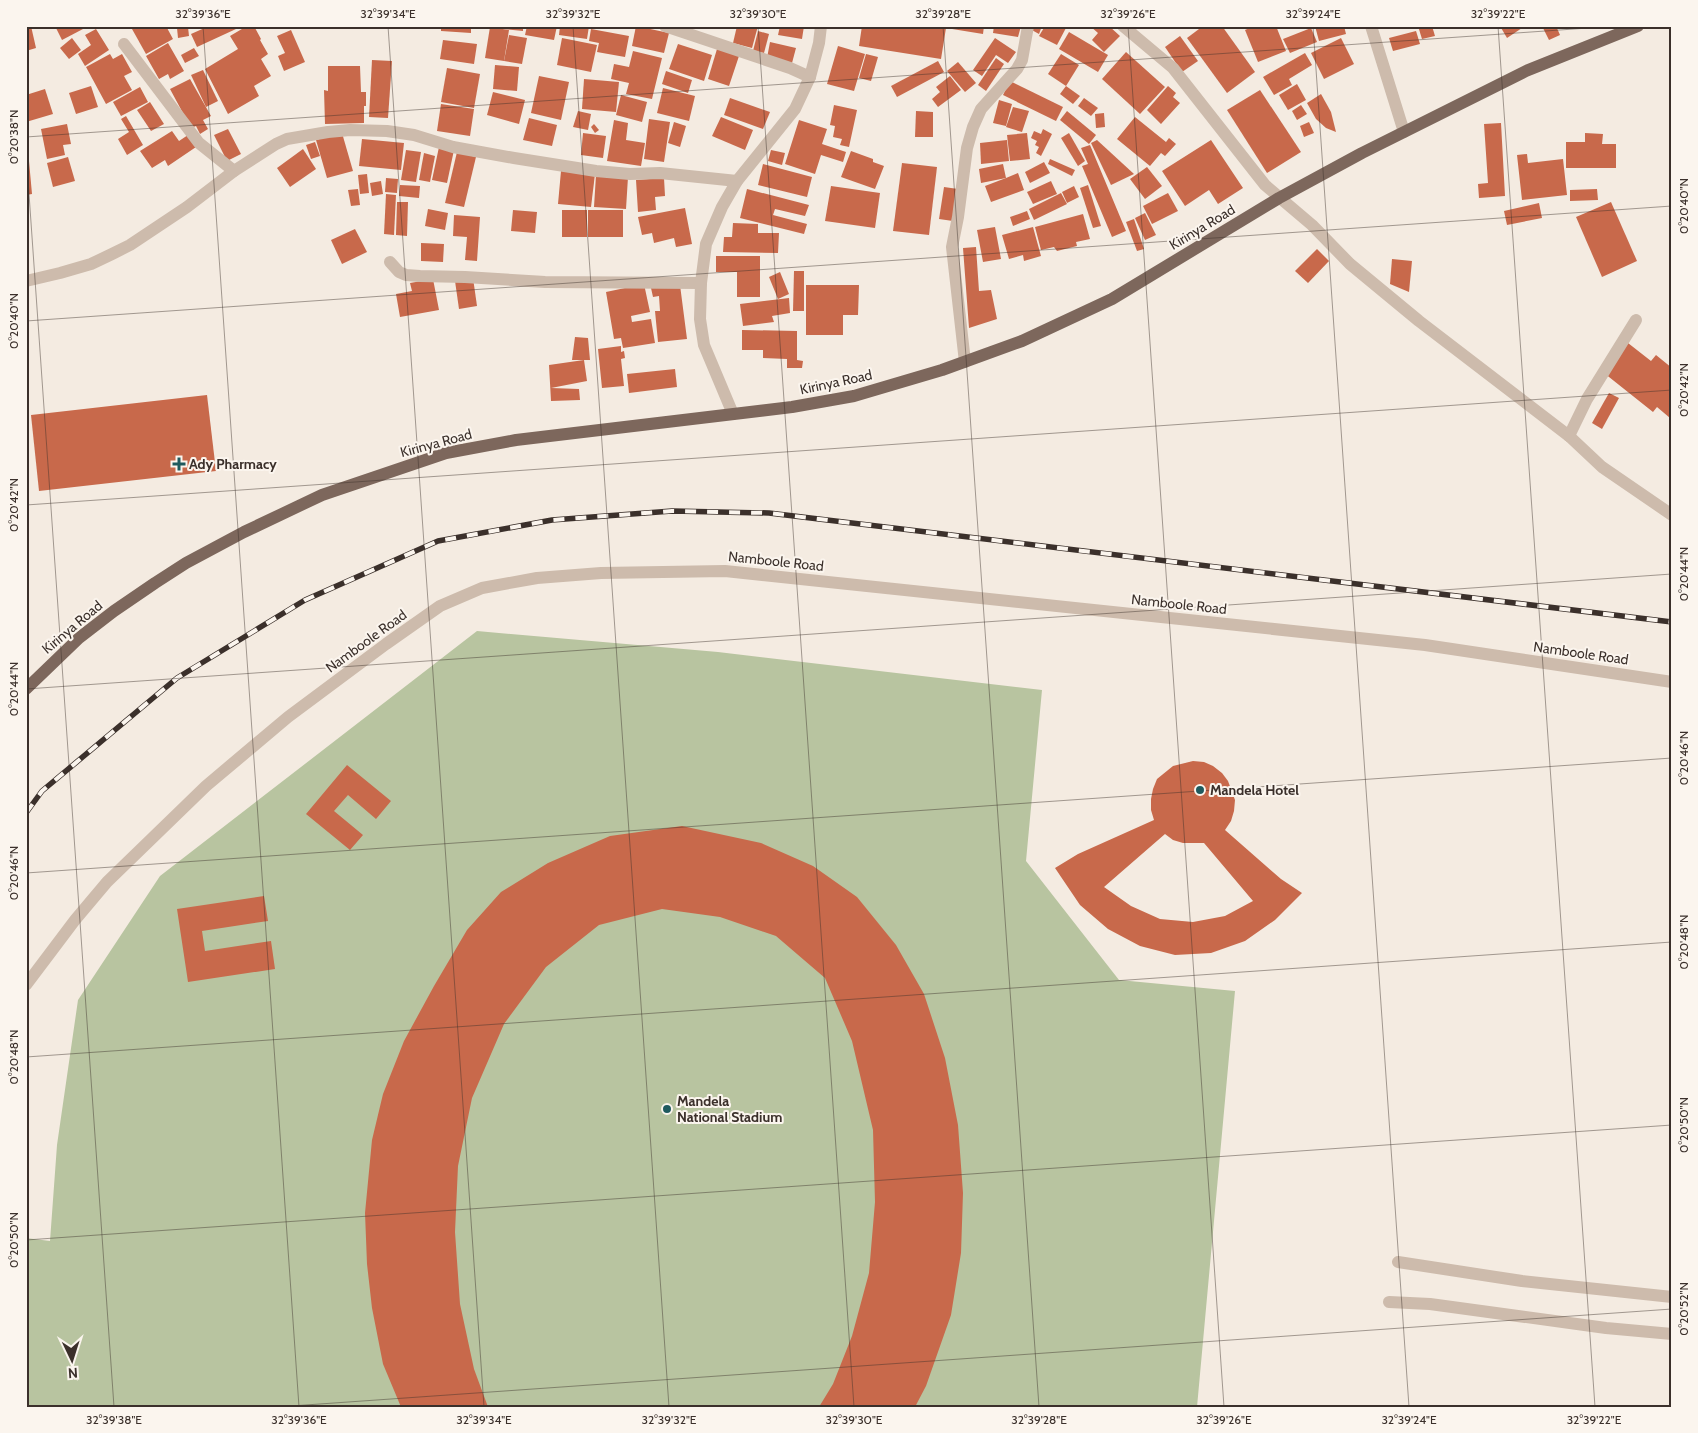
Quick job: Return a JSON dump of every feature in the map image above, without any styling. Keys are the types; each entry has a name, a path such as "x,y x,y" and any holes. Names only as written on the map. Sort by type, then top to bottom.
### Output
{"main road":[{"name":"Kirinya Road","path":"26,689 79,638 155,583 244,532 322,495 446,453 516,440 670,420 792,407 854,396 965,362 1022,341 1112,299 1278,198 1526,71 1638,26"}],"street":[{"path":"665,26 790,68 810,77"},
{"path":"733,414 704,345 700,319 700,283 706,244 722,207 737,182 795,109 810,77 819,43 821,26"},
{"path":"965,362 952,246 958,217 967,148 973,127 981,110 1017,69 1022,60 1028,26"},
{"path":"1124,26 1173,68 1265,185 1312,225 1350,264 1411,315 1569,436 1602,467 1672,515"},
{"path":"1371,26 1404,132"},
{"path":"124,44 199,143 234,171"},
{"path":"26,281 60,274 91,264 130,246 187,207 234,171 276,144 287,139 328,132 350,130 388,131 414,135 453,147 596,171 630,174 660,173 737,182"},
{"path":"390,262 399,272 406,275 420,276 545,282 700,283"},
{"path":"1569,436 1587,399 1636,320"},
{"name":"Namboole Road","path":"26,985 69,926 106,882 206,786 281,724 386,644 440,606 482,588 518,581 601,573 725,571 1425,645 1672,682"},
{"path":"1398,1262 1522,1281 1672,1297"},
{"path":"1389,1302 1430,1304 1606,1328 1672,1334"}],"green space":[{"path":"477,631 718,652 1042,690 1026,861 1119,980 1235,991 1197,1407 26,1407 26,1238 50,1241 57,1145 78,1000 160,876"}],"building":[{"path":"26,26 31,26 36,48 26,51"},
{"path":"55,26 82,26 83,29 62,40"},
{"path":"137,26 166,26 173,39 146,54 132,29"},
{"path":"209,26 235,26 236,29 197,47 191,34"},
{"path":"247,26 254,26 261,39 268,54 261,59 271,76 254,86 259,96 228,114 205,69 238,49 230,36"},
{"path":"441,26 471,26 471,33 441,31"},
{"path":"504,26 523,26 523,31 504,29"},
{"path":"527,26 557,26 554,40 525,35"},
{"path":"560,26 589,26 587,39 559,35"},
{"path":"636,26 669,33 664,53 632,46"},
{"path":"737,26 758,26 752,48 733,43"},
{"path":"780,26 804,26 802,39 778,35"},
{"path":"862,26 984,26 983,34 946,28 941,59 859,46"},
{"path":"994,26 1021,26 1018,37 993,33"},
{"path":"1032,26 1042,26 1039,34 1030,29"},
{"path":"1045,26 1067,26 1057,45 1039,36"},
{"path":"1090,26 1109,26 1120,36 1104,52 1092,40 1098,33"},
{"path":"1131,26 1147,26 1147,27 1132,30"},
{"path":"1203,26 1222,26 1255,72 1227,93 1187,38"},
{"path":"1254,26 1276,26 1286,51 1258,62 1245,30"},
{"path":"1315,26 1344,26 1346,34 1319,41"},
{"path":"1418,26 1432,26 1435,36 1422,39"},
{"path":"1500,26 1525,26 1507,38"},
{"path":"1542,26 1556,26 1560,35 1549,40"},
{"path":"188,27 189,36 178,38 177,28"},
{"path":"490,27 509,30 504,61 485,58"},
{"path":"1311,28 1317,42 1290,53 1283,39"},
{"path":"96,29 109,50 85,66 78,54 91,45 85,35"},
{"path":"591,29 629,36 625,57 597,52 599,43 589,41"},
{"path":"291,30 305,62 284,71 278,56 285,53 277,36"},
{"path":"758,31 769,34 764,53 753,51"},
{"path":"1416,31 1420,44 1393,51 1389,38"},
{"path":"1069,32 1108,55 1098,72 1059,49"},
{"path":"509,35 527,38 522,64 504,61"},
{"path":"1180,36 1198,61 1182,72 1165,47"},
{"path":"72,38 81,50 69,59 60,48"},
{"path":"562,38 597,45 591,72 557,65"},
{"path":"995,38 1016,52 1008,63 996,55 982,76 973,70"},
{"path":"1341,38 1354,64 1324,79 1311,53"},
{"path":"443,40 477,44 474,64 440,59"},
{"path":"770,42 796,48 792,63 767,58"},
{"path":"168,43 184,71 170,79 168,74 159,79 146,56"},
{"path":"678,44 712,55 704,81 669,69"},
{"path":"838,46 865,54 854,91 827,84"},
{"path":"194,48 199,56 185,63 181,55"},
{"path":"717,49 739,56 729,86 708,79"},
{"path":"633,51 662,58 652,99 626,94 629,83 611,79 614,64 629,67"},
{"path":"1126,52 1165,87 1140,114 1102,79"},
{"path":"1305,53 1312,65 1289,79 1292,85 1274,95 1263,77"},
{"path":"110,54 113,59 122,54 132,72 124,76 132,90 106,104 86,67"},
{"path":"866,54 878,57 871,81 859,78"},
{"path":"1061,54 1079,65 1066,86 1048,74"},
{"path":"996,58 1004,64 986,91 978,85"},
{"path":"372,60 392,61 388,118 369,117"},
{"path":"938,61 944,72 897,97 891,86"},
{"path":"958,62 976,83 965,92 947,71"},
{"path":"495,65 519,67 517,91 493,89"},
{"path":"328,66 360,66 361,92 366,92 364,123 325,124 324,90 328,91"},
{"path":"447,68 480,74 474,108 441,102"},
{"path":"203,70 218,101 206,107 191,75"},
{"path":"666,71 692,80 688,93 662,84"},
{"path":"539,76 569,82 561,120 531,113"},
{"path":"950,76 961,90 938,107 932,99 940,92 936,87"},
{"path":"190,79 211,116 203,120 208,129 200,134 196,126 191,128 170,89"},
{"path":"584,79 619,82 616,112 582,109"},
{"path":"1010,81 1063,107 1056,121 1003,95"},
{"path":"1297,84 1306,100 1288,110 1279,95"},
{"path":"91,86 98,107 76,114 69,93"},
{"path":"1066,86 1080,96 1073,104 1060,94"},
{"path":"1168,86 1176,93 1173,97 1180,103 1161,124 1147,110"},
{"path":"140,87 148,102 121,116 113,102"},
{"path":"663,88 695,96 689,121 657,113"},
{"path":"45,89 53,114 26,122 26,95"},
{"path":"1260,90 1301,152 1267,173 1227,110"},
{"path":"493,92 525,100 519,124 487,115"},
{"path":"1321,94 1331,112 1336,132 1326,128 1316,119 1307,103"},
{"path":"621,95 647,102 642,122 616,115"},
{"path":"730,98 770,112 763,129 724,115"},
{"path":"1084,98 1098,108 1091,116 1078,106"},
{"path":"999,100 1012,104 1006,126 993,123"},
{"path":"150,102 164,124 151,131 137,110"},
{"path":"441,104 474,109 470,136 437,131"},
{"path":"834,105 857,110 849,147 840,145 842,139 833,137 835,126 830,125"},
{"path":"1301,105 1307,114 1297,120 1292,111"},
{"path":"1013,107 1029,111 1022,132 1006,127"},
{"path":"578,111 591,114 588,130 573,127"},
{"path":"916,111 933,112 933,137 915,137"},
{"path":"1067,111 1096,135 1089,144 1060,120"},
{"path":"1104,113 1105,127 1096,128 1095,114"},
{"path":"126,116 143,145 127,155 118,139 129,132 121,119"},
{"path":"721,117 753,130 745,150 712,136"},
{"path":"1135,117 1166,142 1169,138 1176,144 1165,156 1161,153 1150,166 1117,139"},
{"path":"529,118 557,125 552,146 523,140"},
{"path":"649,119 670,122 664,162 644,159"},
{"path":"614,120 628,123 626,140 645,143 641,166 607,161"},
{"path":"799,120 827,129 822,144 846,152 843,162 821,155 815,174 785,164"},
{"path":"674,122 686,126 680,147 668,143"},
{"path":"1309,122 1314,133 1304,137 1300,126"},
{"path":"1501,123 1505,196 1479,198 1478,184 1488,183 1484,124"},
{"path":"67,124 71,144 63,145 65,155 47,159 41,129"},
{"path":"594,124 599,130 595,133 591,127"},
{"path":"228,129 241,154 227,161 214,135"},
{"path":"1043,129 1052,134 1041,156 1036,153 1039,147 1035,145 1037,141 1031,138 1034,131 1041,134"},
{"path":"172,131 179,141 188,135 196,147 168,166 165,160 152,168 140,151"},
{"path":"342,133 353,171 327,178 316,140"},
{"path":"583,133 606,136 603,158 581,155"},
{"path":"1027,133 1030,159 1010,161 1007,135"},
{"path":"1069,133 1085,161 1078,166 1061,138"},
{"path":"1585,133 1603,134 1602,144 1616,144 1616,168 1566,168 1566,142 1585,142"},
{"path":"362,139 404,143 401,170 359,166"},
{"path":"1007,140 1009,161 981,164 980,143"},
{"path":"1097,140 1134,174 1111,185 1091,143"},
{"path":"1211,140 1243,188 1218,204 1209,190 1185,206 1162,171"},
{"path":"315,142 320,156 311,159 306,145"},
{"path":"1090,145 1126,231 1112,237 1082,166 1088,164 1081,148"},
{"path":"439,147 454,150 447,183 432,180"},
{"path":"303,149 316,169 290,187 277,168"},
{"path":"26,150 28,150 32,194 26,195"},
{"path":"406,150 421,152 416,182 401,180"},
{"path":"771,150 785,153 782,165 768,161"},
{"path":"851,151 873,159 873,162 884,166 875,189 841,177"},
{"path":"457,152 476,157 464,207 445,203"},
{"path":"424,153 435,156 430,182 419,180"},
{"path":"1527,154 1528,163 1563,159 1567,195 1522,200 1517,155"},
{"path":"68,157 75,181 53,187 47,163"},
{"path":"1050,159 1075,170 1072,176 1048,164"},
{"path":"1044,162 1050,173 1030,183 1025,172"},
{"path":"902,163 937,167 929,235 893,231"},
{"path":"763,164 812,177 807,197 758,185"},
{"path":"1003,164 1006,178 981,183 979,169"},
{"path":"1147,167 1162,186 1145,199 1130,179"},
{"path":"561,171 595,174 591,207 558,204"},
{"path":"1018,173 1024,190 991,202 985,186"},
{"path":"367,174 369,193 360,194 358,175"},
{"path":"596,175 628,177 626,209 594,207"},
{"path":"386,178 398,179 397,193 385,192"},
{"path":"664,178 665,196 655,197 656,210 638,212 636,180"},
{"path":"381,181 383,194 372,196 370,183"},
{"path":"1051,181 1057,194 1033,204 1027,192"},
{"path":"400,185 420,186 419,198 399,196"},
{"path":"1088,185 1101,226 1093,228 1080,188"},
{"path":"831,186 880,193 875,228 825,221"},
{"path":"1074,186 1079,197 1067,203 1062,192"},
{"path":"944,187 958,189 953,221 939,219"},
{"path":"358,189 360,205 351,206 348,190"},
{"path":"747,189 809,205 805,216 775,209 773,215 807,224 804,234 740,218"},
{"path":"1597,189 1598,200 1570,201 1570,190"},
{"path":"1061,193 1067,204 1034,220 1029,209"},
{"path":"1168,193 1178,211 1152,224 1143,206"},
{"path":"386,194 396,195 394,235 384,234"},
{"path":"397,202 408,202 407,236 396,235"},
{"path":"1611,202 1637,261 1602,277 1576,217"},
{"path":"1539,203 1542,218 1507,225 1504,211"},
{"path":"685,208 692,244 676,247 674,238 654,243 652,233 642,235 638,217"},
{"path":"428,209 448,213 445,230 425,226"},
{"path":"513,210 537,212 535,233 511,231"},
{"path":"562,210 587,210 587,237 562,237"},
{"path":"588,210 623,210 623,237 588,237"},
{"path":"1027,211 1030,219 1013,226 1010,217"},
{"path":"1145,213 1156,235 1145,240 1135,218"},
{"path":"1083,214 1090,239 1076,242 1077,246 1057,251 1054,247 1041,250 1035,227"},
{"path":"454,215 480,217 477,261 465,260 467,237 453,236"},
{"path":"1134,219 1144,249 1137,251 1126,222"},
{"path":"733,223 758,224 758,233 779,233 778,253 723,252 724,237 732,237"},
{"path":"995,227 1001,259 983,262 977,230"},
{"path":"1033,227 1041,256 1024,261 1023,255 1009,259 1002,235"},
{"path":"355,229 367,252 342,264 331,240"},
{"path":"421,243 444,244 443,262 421,261"},
{"path":"976,247 979,291 991,290 997,319 969,328 963,248"},
{"path":"1317,249 1329,261 1308,283 1295,271"},
{"path":"716,256 760,256 760,297 737,297 737,272 716,272"},
{"path":"1392,259 1412,261 1409,292 1390,284"},
{"path":"794,271 804,271 804,311 793,311"},
{"path":"780,272 789,294 778,299 769,277"},
{"path":"473,278 477,306 459,309 455,281"},
{"path":"433,279 439,310 400,317 396,294 412,291 410,283"},
{"path":"644,284 650,312 631,316 632,322 651,319 655,343 623,348 621,338 614,339 606,292"},
{"path":"680,285 687,339 658,342 655,311 660,311 659,296 653,297 651,288"},
{"path":"806,285 859,285 858,315 843,315 843,335 806,335"},
{"path":"789,298 790,313 772,316 774,322 743,326 740,304"},
{"path":"742,330 797,331 797,360 803,361 802,368 787,368 787,359 763,358 763,350 742,350"},
{"path":"575,337 588,338 590,360 572,360"},
{"path":"1628,343 1651,361 1656,355 1672,368 1672,373 1669,376 1672,378 1672,416 1670,418 1657,407 1653,412 1604,373"},
{"path":"621,346 621,352 624,351 625,358 621,359 624,386 602,388 598,349"},
{"path":"584,360 587,381 551,388 579,389 580,400 551,401 549,365"},
{"path":"675,369 677,387 629,393 627,374"},
{"path":"1609,393 1619,398 1602,429 1592,423"},
{"path":"207,395 216,471 39,491 31,415"},
{"path":"1193,761 1204,762 1222,773 1228,781 1235,800 1231,821 1225,830 1281,879 1302,893 1275,920 1245,941 1211,953 1175,955 1140,946 1108,929 1080,905 1055,868 1078,854 1154,820 1151,810 1153,789 1157,779 1173,766","holes":["1165,834 1173,840 1183,843 1204,843 1253,901 1225,916 1193,922 1160,919 1131,906 1104,887"]},
{"path":"347,765 391,801 376,819 348,795 334,811 363,835 350,850 306,814"},
{"path":"682,826 761,843 813,866 857,897 896,945 924,994 945,1058 958,1125 963,1193 961,1253 951,1315 926,1386 915,1407 819,1407 833,1384 852,1336 869,1273 875,1202 873,1130 852,1041 825,978 776,936 720,917 662,909 599,925 546,967 504,1024 472,1098 458,1166 455,1232 460,1304 474,1369 488,1407 401,1407 383,1364 372,1308 367,1264 365,1213 372,1140 383,1094 404,1041 467,930 501,892 548,863 610,836"},
{"path":"264,896 268,921 202,931 205,951 271,941 275,969 188,982 177,909"}],"railway":[{"path":"26,813 42,791 177,678 305,600 438,541 552,520 672,511 769,513 1672,622"}],"place":[{"name":"Ady Pharmacy","path":"179,464"},
{"name":"Mandela Hotel","path":"1200,790"},
{"name":"Mandela National Stadium","path":"667,1109"}]}
